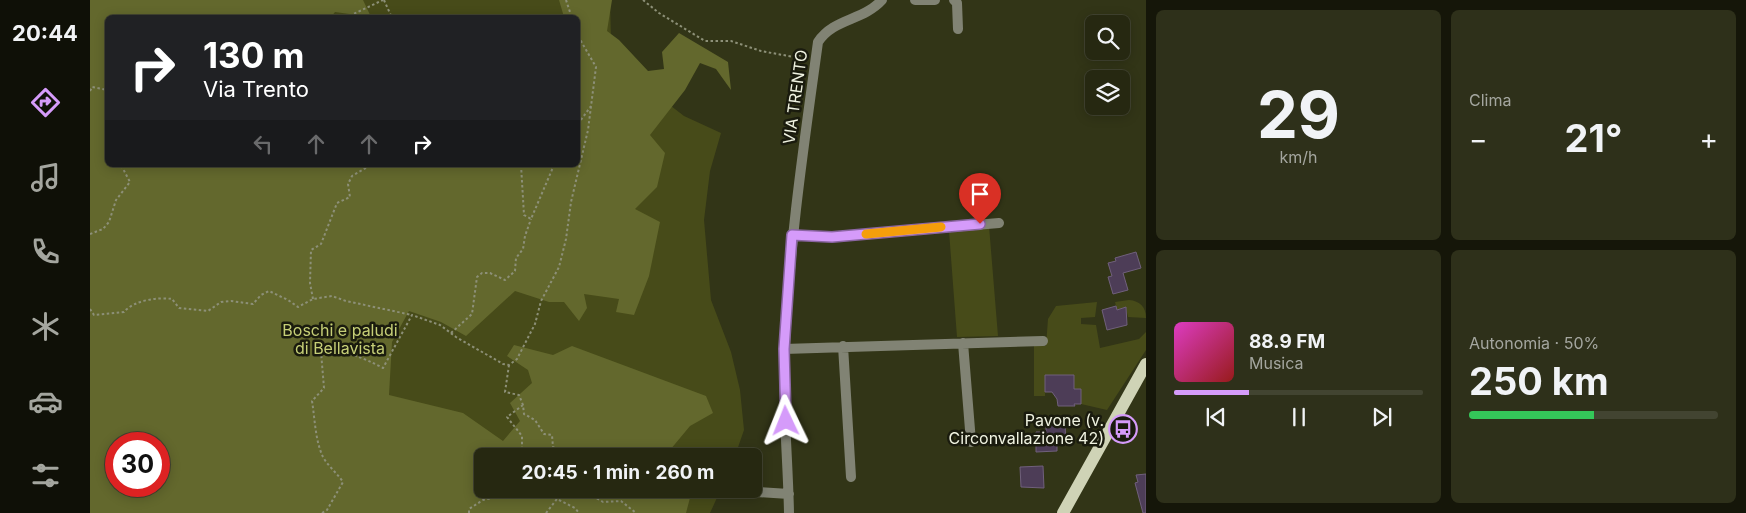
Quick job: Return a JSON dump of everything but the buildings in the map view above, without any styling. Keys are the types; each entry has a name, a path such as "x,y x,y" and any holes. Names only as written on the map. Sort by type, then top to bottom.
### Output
{"main road":[{"path":"1062,513 1146,364"}],"street":[{"name":"VIA TRENTO","path":"789,513 784,349 792,235 818,42 826,31 863,14 882,0"},
{"path":"915,0 934,0"},
{"path":"954,0 957,3 958,29"},
{"path":"792,235 832,237 999,223"},
{"path":"784,349 1044,341"},
{"path":"963,342 971,442"},
{"path":"843,346 851,477"},
{"path":"762,492 789,494"}],"path":[{"path":"351,15 383,0 390,15"},
{"path":"566,0 571,15"},
{"path":"642,0 659,13 706,41 731,41 761,51 794,57 801,54 817,54"},
{"path":"580,39 596,67 588,130 580,164"},
{"path":"90,91 92,88 105,90"},
{"path":"580,121 591,106"},
{"path":"90,234 103,229 109,222 116,200 130,182 122,167"},
{"path":"312,299 310,284 311,250 321,244 337,203 350,197 348,184 352,176 368,167"},
{"path":"522,167 524,215 531,219"},
{"path":"451,333 472,314 477,277 482,273 490,273 505,280 515,271 516,258 523,249 531,219 553,167"},
{"path":"555,448 552,436 544,434 535,420 524,414 523,405 518,395 505,392 509,365 517,359 535,324 541,301 559,267 579,167"},
{"path":"90,309 94,315 124,312 129,306 158,297 172,299 179,308 208,311 221,302 231,301 253,304 261,295 269,291 298,307 312,299 332,296 346,301 412,315 440,325 503,364 509,365"},
{"path":"322,513 327,510 343,482 324,459 318,446 312,401 324,388 321,352 337,350 357,355 383,368 412,315"},
{"path":"522,448 522,436 507,417 523,405"},
{"path":"469,513 470,509 483,500 492,498"},
{"path":"596,498 603,502 621,501 636,513"},
{"path":"546,513 557,499 575,508 579,513"}],"green space":[{"name":"Boschi e paludi di Bellavista","path":"90,0 610,0 611,40 644,85 684,116 721,133 710,171 704,220 711,300 731,352 740,390 744,430 738,448 474,448 474,498 717,498 710,513 90,513"},
{"name":"Boschi e paludi di Bellavista","path":"90,0 363,0 370,15 335,12 332,15 105,15 105,167 580,167 580,15 563,15 559,0 612,0 607,31 619,40 648,71 664,69 662,52 679,33 728,62 731,90 716,69 700,63 685,90 650,135 665,153 657,187 635,209 660,222 649,276 634,315 616,312 619,299 584,294 587,308 579,321 564,302 549,302 515,291 466,336 441,322 409,311 392,342 389,395 463,413 503,441 520,421 510,403 532,383 528,370 507,356 514,345 553,355 572,346 706,396 713,413 690,426 672,448 474,448 474,498 690,498 686,513 90,513"},
{"path":"989,226 998,336 957,337 949,231"},
{"path":"1129,300 1142,305 1146,318 1128,317 1126,308 1117,310 1115,302"},
{"path":"1097,302 1095,317 1081,318 1081,324 1096,325 1100,348 1139,339 1146,332 1146,350 1107,410 1081,404 1074,389 1074,375 1045,375 1045,396 1034,396 1034,346 1046,346 1048,319 1056,306"}],"slow traffic":[{"path":"866,234 941,227"}],"place":[{"name":"Pavone (v. Circonvallazione 42)","path":"1123,429"}],"route":[{"path":"786,421 784,349 792,235 816,238 980,224"}]}
